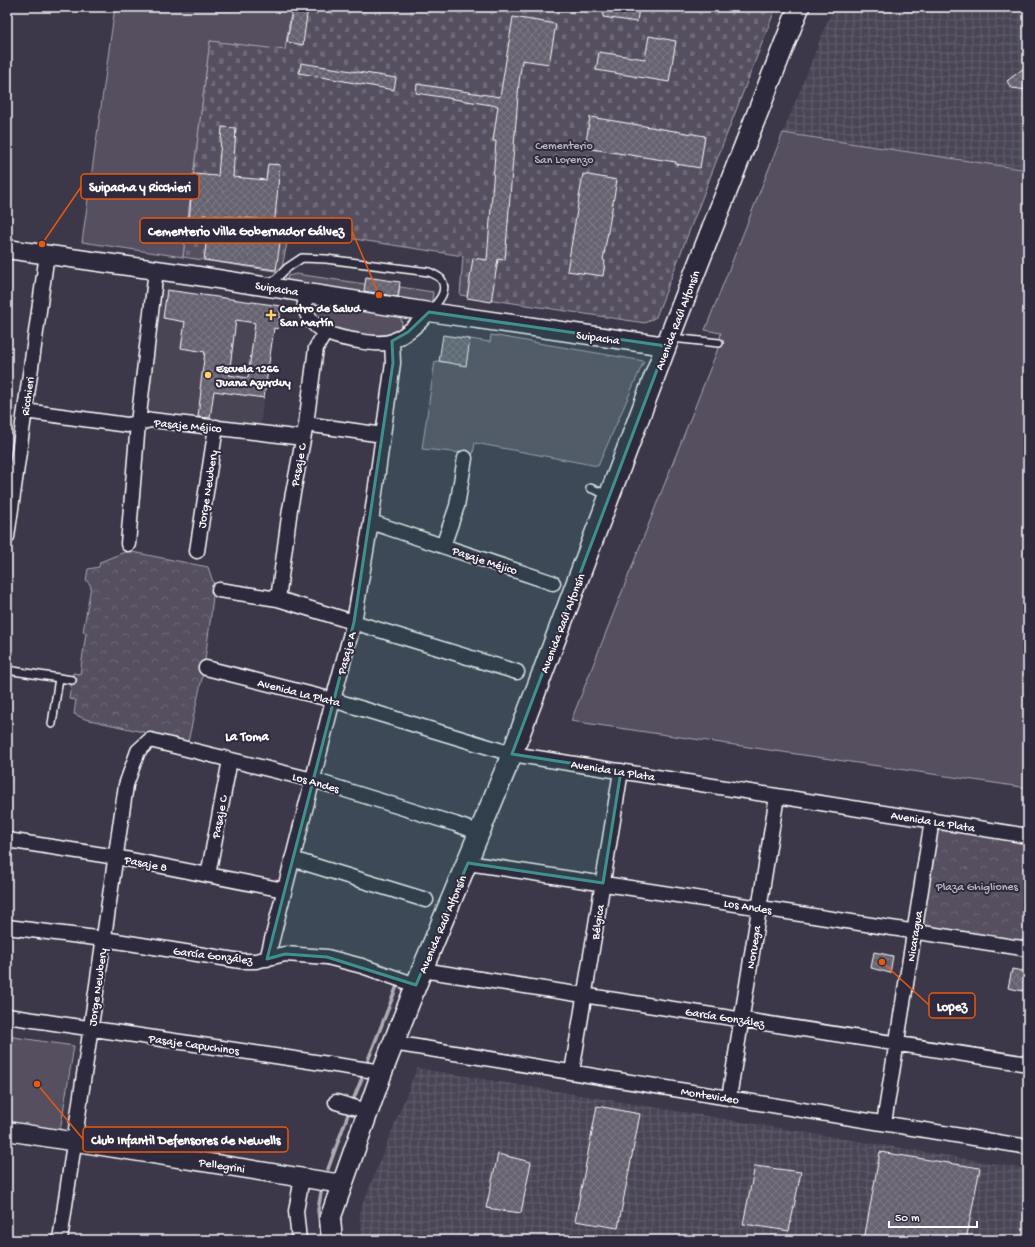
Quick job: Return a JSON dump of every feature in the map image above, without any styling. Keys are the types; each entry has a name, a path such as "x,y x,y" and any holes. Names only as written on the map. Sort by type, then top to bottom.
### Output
{"main road":[{"name":"Avenida Raúl Alfonsín","path":"332,1240 330,1219 342,1184 351,1107 382,1072 419,977 480,834 512,754 668,342 799,7"}],"street":[{"name":"Suipacha","path":"7,249 156,270 429,312 668,342"},
{"name":"Ricchieri","path":"7,538 47,254"},
{"path":"128,544 138,423 156,270"},
{"path":"306,293 305,308 309,317 317,327 325,333 338,338 373,343 392,341 420,323 429,312"},
{"name":"Pasaje C","path":"278,599 290,508 304,438 316,348 325,333"},
{"name":"Pasaje A","path":"267,959 354,622 371,522 393,363 392,341"},
{"name":"Pasaje Méjico","path":"25,411 127,425 152,420 304,438"},
{"path":"306,424 383,435"},
{"name":"Jorge Newbery","path":"197,551 216,427"},
{"path":"444,546 457,506 465,458"},
{"name":"Pasaje Méjico","path":"371,522 553,583"},
{"path":"219,590 278,599 517,672"},
{"name":"Avenida La Plata","path":"206,668 333,700 512,754 1028,836"},
{"name":"Jorge Newbery","path":"60,1240 126,785 138,751 150,740"},
{"name":"Los Andes","path":"150,740 313,780 455,824 480,834"},
{"name":"Pasaje C","path":"208,875 230,760"},
{"name":"Bélgica","path":"572,1072 586,995 621,771"},
{"name":"Noruega","path":"729,1098 777,796"},
{"name":"Nicaragua","path":"884,1123 932,820"},
{"name":"Pasaje 8","path":"7,840 116,857 284,890"},
{"path":"292,859 426,900"},
{"name":"Los Andes","path":"468,863 1028,949"},
{"name":"García González","path":"7,927 104,939 241,961 256,961 285,954 327,958 419,977 586,995 1028,1064"},
{"name":"Pasaje Capuchinos","path":"7,1016 382,1072"},
{"name":"Montevideo","path":"393,1043 1028,1147"},
{"name":"Pellegrini","path":"7,1131 342,1184"},
{"path":"299,1240 296,1211 302,1178"}],"lane":[{"path":"268,287 287,268 302,258 326,259 430,272 440,279 444,289 441,298 429,312"},
{"path":"668,342 719,343"},
{"path":"590,488 610,496"},
{"path":"7,670 72,680"},
{"path":"52,724 59,678"}],"highlighted area":[{"path":"429,312 666,346 512,754 621,771 603,883 468,863 416,985 327,957 285,954 267,959 354,622 393,363 392,341 408,332"}],"shaded area":[{"path":"833,7 1028,7 1028,170 783,133"},
{"name":"Escuela 1266 Juana Azurduy","path":"161,289 266,304 262,333 273,334 260,426 143,409"},
{"path":"417,1068 1028,1169 1028,1240 363,1240 359,1213"}],"green space":[{"path":"115,7 292,7 285,51 210,41 183,257 82,242"},
{"name":"Cementerio San Lorenzo","path":"292,7 776,7 656,317 645,323 460,295 463,256 290,229 281,272 183,257 210,41 285,50"},
{"path":"783,133 1028,170 1028,788 571,721 717,351 721,333 705,330"},
{"path":"296,274 365,284 364,294 288,281 288,276"},
{"path":"400,287 433,292 432,301 428,303 398,299"},
{"path":"317,304 397,314 401,318 402,324 397,332 386,335 360,334 334,330 322,324 317,318 315,307"},
{"path":"491,335 644,361 598,466 475,443 473,454 422,449 435,361 466,365 470,339 490,342"},
{"path":"127,551 208,567 214,585 203,674 188,742 85,719 74,714 76,700 69,699 73,673 80,674 86,633 83,632 91,586 86,580 88,569 99,567 100,562"},
{"name":"Plaza Ghigliones","path":"939,826 1028,840 1028,945 920,927 935,829"},
{"path":"7,1036 74,1046 60,1131 7,1123"}],"building":[{"path":"293,7 308,7 303,45 287,42"},
{"path":"605,7 639,7 637,22 603,17"},
{"path":"513,17 556,24 549,64 522,60 505,260 498,259 491,302 467,298 473,258 487,260 496,141 493,141 498,106 416,93 417,84 500,97"},
{"path":"649,36 676,41 669,82 596,70 599,52 645,59"},
{"path":"301,63 396,78 394,90 299,73"},
{"path":"1028,65 1028,90 1011,88 1007,81"},
{"path":"590,117 705,136 700,168 676,164 676,162 585,148"},
{"path":"222,127 236,128 233,177 266,180 268,164 280,165 274,228 282,229 276,270 204,260 207,236 255,242 258,219 203,215 202,223 189,222 193,174 218,176"},
{"path":"583,174 617,180 603,260 605,261 603,276 567,271"},
{"path":"366,277 400,282 398,297 364,291"},
{"path":"167,290 281,306 278,329 274,328 264,398 214,391 210,418 198,417 205,352 181,348 185,322 163,318","holes":["236,320 255,323 248,378 229,375"]},
{"path":"443,335 470,339 466,366 439,361"},
{"path":"874,952 893,956 890,973 871,968"},
{"path":"1012,969 1028,972 1028,992 1008,988"},
{"path":"597,1106 640,1114 618,1228 575,1221"},
{"path":"880,1152 980,1168 966,1240 864,1240"},
{"path":"498,1154 531,1162 521,1213 486,1208"},
{"path":"755,1166 801,1172 789,1231 743,1224"}],"waterway":[{"path":"368,1060 397,986"},
{"path":"352,1103 362,1078"},
{"path":"328,1169 350,1109"},
{"path":"321,1233 318,1210 322,1187"}],"place":[{"name":"Suipacha y Ricchieri","path":"42,244"},
{"name":"Cementerio Villa Gobernador Gálvez","path":"379,295"},
{"name":"Centro de Salud San Martín","path":"271,315"},
{"name":"Escuela 1266 Juana Azurduy","path":"208,375"},
{"name":"Lopez","path":"882,962"},
{"name":"Club Infantil Defensores de Newells","path":"37,1084"}],"district":[{"name":"La Toma","path":"247,735"}]}
